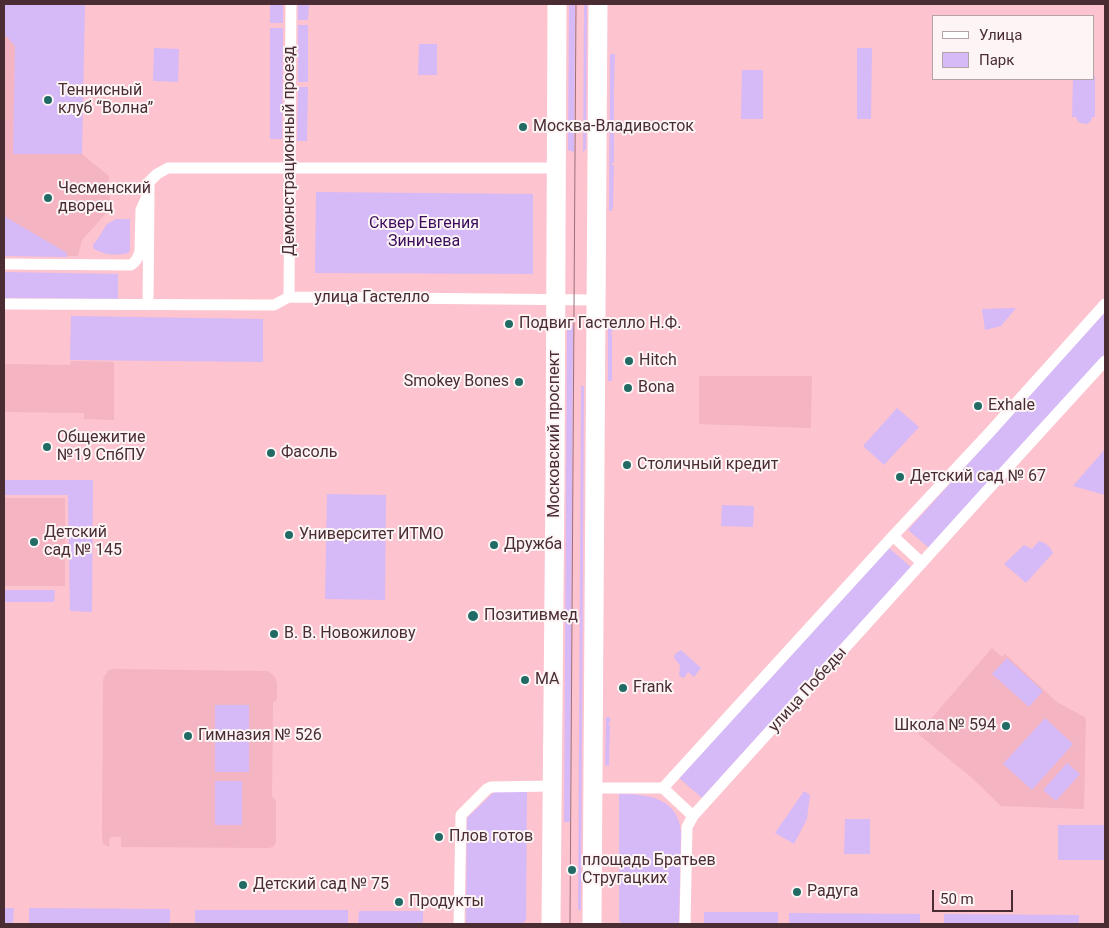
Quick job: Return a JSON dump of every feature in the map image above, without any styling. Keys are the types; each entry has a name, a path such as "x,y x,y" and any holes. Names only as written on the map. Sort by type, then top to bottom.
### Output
{"main road":[{"name":"Московский проспект","path":"551,924 557,4"},
{"path":"592,924 598,4"}],"street":[{"name":"Демонстрационный проезд","path":"289,298 291,4"},
{"path":"148,305 149,182 157,174 168,168 557,168"},
{"path":"4,264 131,265 135,262 140,251 141,210 149,192"},
{"name":"улица Гастелло","path":"4,304 274,306 289,298 597,300"},
{"path":"663,788 1105,304"},
{"name":"улица Победы","path":"693,816 1105,361"},
{"path":"892,536 922,563"},
{"path":"459,924 461,815 491,787 552,786"},
{"path":"593,788 663,788 693,816 687,827 685,924"}],"shaded area":[{"path":"4,34 15,46 13,154 82,154 109,176 110,209 82,240 78,256 4,255"},
{"path":"71,361 114,362 114,420 84,419 84,413 4,412 4,364 70,365"},
{"path":"699,376 812,376 811,428 699,424"},
{"name":"Детский сад № 145","path":"4,498 65,498 65,586 4,586"},
{"name":"Школа № 594","path":"992,648 1002,657 1005,654 1057,702 1086,718 1084,809 1001,806 971,777 918,734"},
{"name":"Гимназия № 526","path":"109,670 268,671 275,677 277,699 273,703 272,796 276,801 276,842 274,846 269,848 121,847 121,837 110,837 109,847 103,844 103,680"}],"green space":[{"name":"Теннисный клуб “Волна”","path":"4,4 85,4 82,154 13,154 15,46 4,34"},
{"path":"270,4 283,4 283,23 270,23"},
{"path":"298,4 309,4 308,20 298,20"},
{"path":"569,4 575,4 574,152 568,150"},
{"path":"584,4 587,4 586,149 583,152"},
{"path":"298,25 308,25 308,82 298,82"},
{"path":"270,28 283,28 282,139 270,139"},
{"path":"419,44 437,44 437,75 418,75"},
{"path":"154,48 179,49 178,82 153,81"},
{"path":"857,48 872,48 871,119 857,119"},
{"path":"610,54 615,54 612,211 609,211"},
{"path":"742,70 763,70 763,119 741,119"},
{"path":"1095,76 1095,117 1092,117 1091,121 1087,124 1080,123 1076,117 1072,117 1073,80 1094,80"},
{"path":"298,87 308,87 307,141 297,141"},
{"name":"Сквер Евгения Зиничева","path":"316,192 533,194 533,274 315,273"},
{"path":"4,216 67,253 67,257 4,256"},
{"path":"116,219 130,219 130,250 128,253 110,254 93,248 93,245 107,224"},
{"path":"4,272 118,274 118,299 4,298"},
{"path":"1016,308 1001,326 985,330 982,309"},
{"path":"1105,312 1105,354 929,548 908,530"},
{"path":"71,316 263,319 263,362 70,360"},
{"path":"567,325 573,325 570,822 564,822"},
{"path":"608,328 612,328 613,331 611,332 612,381 608,381"},
{"path":"581,386 584,386 581,910 578,910"},
{"path":"897,408 919,427 884,465 863,446"},
{"path":"1105,449 1105,495 1073,486"},
{"path":"4,480 93,480 92,612 70,611 68,495 4,495"},
{"path":"327,494 386,495 385,600 325,599"},
{"path":"722,505 754,506 753,527 721,526"},
{"path":"1039,541 1051,548 1053,553 1026,583 1004,564 1024,545 1032,549"},
{"path":"889,548 911,567 702,798 679,778"},
{"path":"4,590 55,590 54,602 4,602"},
{"path":"681,650 701,668 694,677 688,672 684,678 679,676 680,665 674,658 675,654"},
{"path":"1007,658 1043,691 1029,707 992,674"},
{"path":"215,705 249,705 249,772 215,772"},
{"path":"606,717 610,717 610,723 608,724 610,726 609,766 605,765"},
{"path":"1045,718 1073,744 1032,790 1003,764"},
{"path":"1067,763 1080,774 1056,801 1043,790"},
{"path":"215,781 242,781 242,825 215,825"},
{"path":"527,791 526,920 522,924 466,924 467,818 495,792"},
{"path":"804,791 810,795 807,819 794,844 775,833"},
{"path":"619,794 651,797 668,805 675,812 681,833 679,924 623,924 619,921"},
{"path":"845,819 870,819 870,854 844,854"},
{"path":"1058,825 1105,825 1105,860 1058,860"},
{"path":"4,908 14,908 13,924 4,924"},
{"path":"29,908 170,909 170,924 29,924"},
{"path":"195,910 348,910 348,924 195,924"},
{"path":"359,911 423,911 423,924 358,924"},
{"path":"704,912 778,912 778,924 704,924"},
{"path":"789,913 920,914 920,924 789,924"},
{"path":"944,914 1079,915 1079,924 944,924"}],"tram line":[{"path":"570,924 576,4"}],"place":[{"name":"Теннисный клуб “Волна”","path":"48,100"},
{"name":"Москва-Владивосток","path":"523,127"},
{"name":"Чесменский дворец","path":"48,198"},
{"name":"Подвиг Гастелло Н.Ф.","path":"509,324"},
{"name":"Hitch","path":"629,361"},
{"name":"Smokey Bones","path":"519,382"},
{"name":"Bona","path":"628,388"},
{"name":"Exhale","path":"978,406"},
{"name":"Общежитие №19 СпбПУ","path":"47,447"},
{"name":"Фасоль","path":"271,453"},
{"name":"Столичный кредит","path":"627,465"},
{"name":"Детский сад № 67","path":"900,477"},
{"name":"Университет ИТМО","path":"289,535"},
{"name":"Детский сад № 145","path":"34,542"},
{"name":"Дружба","path":"494,545"},
{"name":"Позитивмед","path":"473,616"},
{"name":"В. В. Новожилову","path":"274,634"},
{"name":"MA","path":"525,680"},
{"name":"Frank","path":"623,688"},
{"name":"Школа № 594","path":"1006,726"},
{"name":"Гимназия № 526","path":"188,736"},
{"name":"Плов готов","path":"439,837"},
{"name":"площадь Братьев Стругацких","path":"572,870"},
{"name":"Детский сад № 75","path":"243,885"},
{"name":"Радуга","path":"797,892"},
{"name":"Продукты","path":"399,902"}]}
